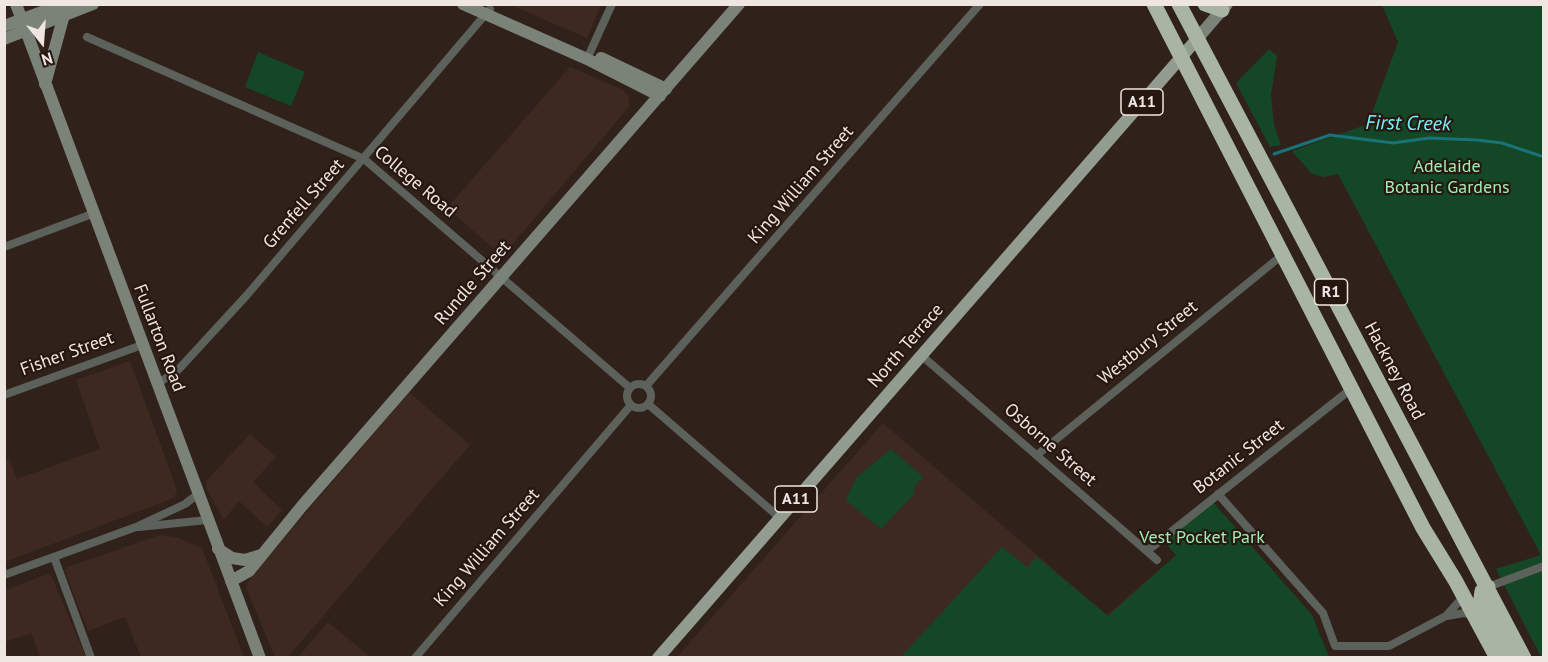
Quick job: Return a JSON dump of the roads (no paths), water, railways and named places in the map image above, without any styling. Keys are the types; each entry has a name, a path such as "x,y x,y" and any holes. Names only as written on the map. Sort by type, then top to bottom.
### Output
{"highway":[{"name":"R1","path":"1154,4 1281,256 1423,528 1497,657"},
{"name":"R1","path":"1179,4 1197,39"},
{"path":"1205,4 1225,7"},
{"name":"Hackney Road","path":"1197,39 1524,657"},
{"path":"1269,231 1277,205 1282,200"},
{"path":"1488,587 1481,593 1482,600 1511,657"}],"main road":[{"name":"A11","path":"1181,57 1197,39"},
{"name":"North Terrace","path":"658,657 1181,57"}],"street":[{"name":"Fullarton Road","path":"16,4 92,214 260,657"},
{"path":"24,25 39,4"},
{"path":"4,39 24,25 64,8 93,4"},
{"path":"463,4 485,10 588,56 663,93"},
{"path":"588,56 612,4"},
{"name":"Rundle Street","path":"231,581 244,575 740,4"},
{"name":"King William Street","path":"646,387 980,4"},
{"path":"1197,39 1225,7"},
{"path":"45,84 64,8"},
{"name":"Grenfell Street","path":"157,384 186,362 364,159 485,10"},
{"path":"4,26 24,25"},
{"name":"College Road","path":"87,37 364,159 630,388"},
{"path":"4,247 92,214"},
{"name":"Westbury Street","path":"1037,455 1281,256"},
{"name":"Fisher Street","path":"4,395 142,345"},
{"name":"Osborne Street","path":"921,355 1157,560"},
{"path":"635,384 646,387 651,396 648,404 637,408 631,405 627,394 630,388 635,384"},
{"name":"Botanic Street","path":"1147,551 1351,389"},
{"path":"648,404 780,518"},
{"name":"King William Street","path":"415,657 631,405"},
{"path":"4,575 136,527 185,504 198,494"},
{"path":"1218,494 1323,613 1335,646 1389,646 1446,616 1464,613 1474,615"},
{"path":"136,527 165,527 207,520"},
{"path":"218,549 232,558 245,560 261,555"},
{"path":"54,557 91,657"},
{"path":"1488,587 1544,566"},
{"path":"1446,616 1464,596"}],"waterway":[{"name":"First Creek","path":"1274,154 1330,135 1393,143 1429,138 1477,140 1502,143 1544,157"}],"park label":[{"name":"Adelaide Botanic Gardens","path":"1447,177"},
{"name":"Vest Pocket Park","path":"1202,538"}]}
